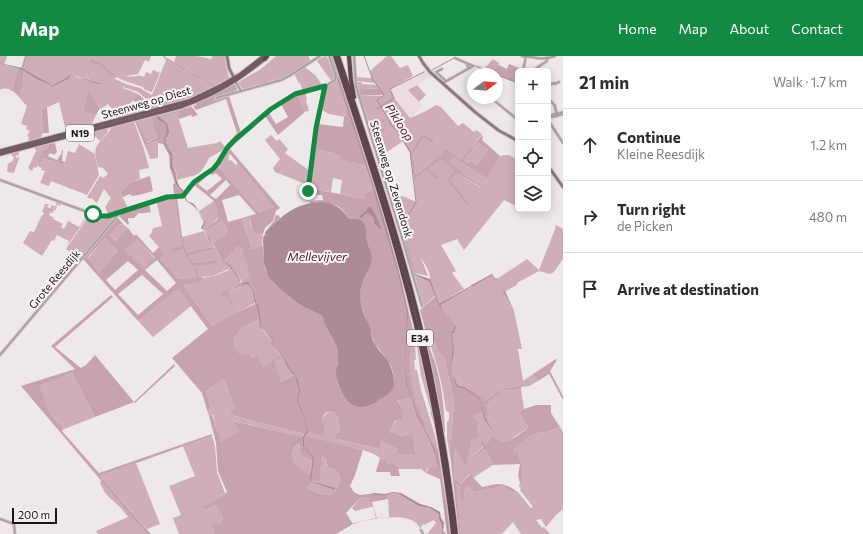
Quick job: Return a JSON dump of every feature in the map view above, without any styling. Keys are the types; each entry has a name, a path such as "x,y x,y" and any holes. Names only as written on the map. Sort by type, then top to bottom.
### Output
{"highway":[{"name":"E34","path":"335,56 385,212 417,326 443,458 453,534"},
{"name":"E34","path":"338,56 390,218 423,338 442,437 456,534"},
{"path":"349,56 356,109"}],"main road":[{"name":"Steenweg op Diest","path":"0,153 177,108 207,96 266,57"}],"street":[{"path":"228,56 229,68 241,91"},
{"path":"216,98 283,79 320,56"},
{"path":"0,180 97,216 118,213 167,197 183,196 194,182 213,169 227,148 236,139 271,109 295,94 332,83 336,77 329,56"},
{"name":"Steenweg op Zevendonk","path":"354,56 356,86 422,306"},
{"path":"419,56 426,68 443,83 493,126 502,133 516,140"},
{"path":"522,56 540,59 555,56"},
{"path":"524,68 526,56"},
{"path":"455,58 473,66 470,68 467,65"},
{"path":"536,68 547,61 548,58"},
{"path":"442,69 436,72 446,81"},
{"path":"443,83 467,70"},
{"path":"551,85 559,82"},
{"path":"308,199 316,128 325,86"},
{"path":"551,101 555,106 557,115"},
{"path":"498,104 515,118"},
{"path":"551,117 563,113"},
{"path":"551,123 563,143"},
{"path":"551,170 563,187"},
{"name":"Grote Reesdijk","path":"0,355 116,218 118,213"},
{"path":"0,519 14,524 15,534"},
{"path":"421,530 423,534"}],"shaded area":[{"path":"0,56 7,56 4,65 18,68 12,89 19,94 24,82 23,70 28,56 151,56 149,62 145,60 138,74 126,76 144,77 146,72 151,74 153,70 160,73 152,92 116,77 115,79 140,88 152,95 166,60 214,87 171,104 182,102 155,109 154,105 138,92 123,87 138,94 129,105 136,112 151,110 72,129 65,127 59,102 41,110 43,133 41,138 28,141 29,137 27,136 30,131 26,129 27,126 21,124 27,106 12,91 8,89 0,90","holes":["90,58 101,63 116,75 115,76 98,64 91,62 88,81 76,77 87,80","88,92 101,109 108,104 118,117 92,124 96,115 83,112"]},
{"path":"25,56 28,56 23,70 24,82 19,95 12,89 18,68 4,65 21,68"},
{"path":"163,56 215,85 229,77 229,79 214,87 166,60"},
{"path":"176,56 196,56 212,59 212,56 225,56 229,77 215,85 174,62"},
{"path":"276,56 309,56 311,61 283,78 243,89 238,83 258,71"},
{"path":"324,56 327,57 335,77 332,82 317,61"},
{"path":"330,56 332,56 376,190 398,267 414,334 411,346 410,370 416,403 425,422 425,428 435,447 438,449 451,534 447,534 440,479 426,473 428,469 434,467 438,468 432,446 410,398 397,400 403,409 402,420 395,421 389,433 396,433 398,436 413,435 416,454 396,454 397,449 381,441 379,449 335,439 336,434 340,431 337,417 334,412 329,412 324,415 323,421 325,432 323,436 308,432 305,436 363,450 350,486 354,492 360,495 388,494 388,499 372,502 373,507 371,507 368,497 360,498 346,513 353,524 336,534 214,534 211,524 218,524 223,519 218,508 219,506 215,505 206,510 204,506 210,504 227,492 218,471 216,443 209,416 212,415 221,442 239,431 233,421 303,437 305,434 231,415 230,413 235,409 224,379 206,391 211,409 207,410 202,393 172,358 208,329 178,289 138,321 83,259 118,218 123,224 118,225 110,235 116,241 128,228 134,236 136,234 153,253 159,247 165,254 160,259 179,279 196,277 193,268 196,268 199,277 202,277 203,280 198,283 184,284 184,286 212,326 235,313 228,297 223,298 221,296 221,293 227,289 233,289 241,283 247,282 247,285 230,290 229,293 236,313 257,303 256,292 247,280 251,278 241,247 237,247 224,261 222,254 212,243 226,234 226,226 221,221 205,231 204,229 216,221 218,218 218,212 214,201 193,184 204,176 205,178 198,184 207,191 222,179 216,173 212,175 210,172 217,165 259,212 274,207 227,150 229,148 280,208 276,211 273,221 265,228 263,234 255,232 250,218 242,220 252,249 263,246 265,268 269,278 300,305 322,316 336,347 338,357 338,384 348,399 354,404 366,406 378,399 394,385 391,366 375,344 360,301 360,288 372,258 367,243 365,226 363,222 357,219 348,218 337,206 322,202 310,203 310,201 323,200 322,195 309,195 310,188 364,199 366,193 374,190 365,166 340,159 341,156 315,148 318,124 343,127 345,117 347,105","holes":["226,180 230,185 216,199 210,195","239,195 256,214 228,222 222,200","105,238 118,251 99,272 87,258","137,239 155,258 143,268 125,250","157,260 176,283 167,291 145,270","128,261 138,270 115,290 106,280","142,275 163,294 138,315 118,294","259,319 261,327 273,341 271,343 272,345 281,355 263,367 256,356 253,358 250,355 239,354 234,344 237,334 242,328","282,356 293,375 281,382 274,361","299,444 302,455 312,461 312,469 309,473 297,466 293,458 293,449","322,457 325,458 328,467 336,470 340,477 336,489 329,495 323,495 309,489 308,487 311,481 319,482"]},
{"path":"387,56 391,56 400,68 408,65 413,76 390,89 394,98 410,118 436,105 441,107 458,126 463,123 474,132 476,130 482,134 461,161 446,148 441,156 416,175 413,155 423,138 433,144 435,141 420,137 412,151 406,142 404,143 403,141 378,158 373,140 384,128 373,137 371,131 387,121 382,119 370,127 364,107 369,107 376,110 380,107 392,127 399,124 394,125 381,105 375,108 362,105 360,95 384,95 380,89 357,88 356,82 376,85 375,83 356,81 356,77 371,78 370,71"},
{"path":"90,58 101,63 116,75 115,77 98,64 91,63 88,81 76,77 87,80"},
{"path":"493,59 499,63 496,68 485,68"},
{"path":"509,64 519,68 515,68 515,82 503,77 503,68 496,68 499,65 507,69"},
{"path":"305,67 316,76 322,85 303,91 294,74"},
{"path":"426,70 432,76 408,90 422,106 410,119 394,98 390,89"},
{"path":"337,76 347,105 345,117 329,114 320,109 325,87 331,84"},
{"path":"234,84 237,89 236,91 214,98 215,100 229,96 241,133 227,147 226,145 237,133 226,99 196,110 193,106 196,105 196,103"},
{"path":"417,85 426,95 419,102 408,90"},
{"path":"357,88 380,89 384,95 360,95"},
{"path":"88,91 100,108 96,115 83,112"},
{"path":"305,92 309,111 303,112 297,94"},
{"path":"138,94 155,108 144,110 133,100"},
{"path":"297,94 304,113 278,135 265,116 269,113 276,124 288,117 281,104"},
{"path":"362,105 375,108 381,105 393,125 399,124 394,126 400,131 399,132 392,127 381,108 376,110 369,107 364,107 370,127 381,122 380,120 382,118 385,121 387,120 371,131 373,137 384,127 386,129 373,140"},
{"path":"191,106 192,107 160,116 156,134 157,138 146,143 137,120"},
{"path":"47,107 49,133 43,133 41,110"},
{"path":"192,107 198,115 192,117 191,115 179,119 177,113 161,117 168,123 170,132 167,142 173,154 173,165 177,182 184,194 181,196 174,196 173,184 175,183 170,168 169,155 163,144 158,143 157,141 145,146 135,121 137,120 147,143 157,138 152,117"},
{"path":"177,113 188,148 217,143 220,141 225,147 209,158 200,172 194,176 177,180 176,171 173,165 173,154 167,142 170,132 168,124 161,117"},
{"path":"134,121 149,168 139,170 140,179 132,182 120,192 128,208 108,214 105,207 111,198 104,189 97,203 91,198 90,199 87,197 100,176 103,178 108,174 103,168 98,167 95,150 97,145 108,133 111,127 109,127 107,133 100,141 92,133 88,133 120,123 122,123 117,125"},
{"path":"271,135 277,141 279,139 288,149 285,153 310,171 308,185 275,172 273,168 280,159 265,140"},
{"path":"424,135 435,141 433,144 423,138 413,155 416,175 440,156 446,148 461,160 482,135 482,140 500,156 487,179 453,157 450,161 465,175 481,185 481,187 458,174 450,179 469,204 467,205 446,178 455,171 442,160 429,169 438,177 435,179 426,171 414,180 410,152 404,143 406,142 412,151 420,136","holes":["478,143 488,150 476,165 469,160 468,163 464,160"]},
{"path":"158,141 158,158 150,159 145,146"},
{"path":"53,142 43,151 39,161 43,158 64,165 68,151 75,153 79,144 95,154 99,175 87,195 51,181 49,186 40,183 45,171 41,170 42,168 37,166 36,168 34,167 32,171 28,168 36,151 34,147"},
{"path":"55,143 57,152 54,155 50,153 48,156 57,160 63,150 62,161 65,162 64,165 43,158 41,162 38,161 43,151 47,149 49,144"},
{"path":"478,143 488,150 476,165 469,160 468,163 464,160"},
{"path":"315,148 341,156 341,159 365,166 374,190 364,199 340,194 342,180 333,178 331,192 310,188"},
{"path":"227,150 230,153 228,159 236,165 238,163 275,207 259,212 217,165"},
{"path":"19,151 19,155 15,156 17,158 20,157 14,173 7,172 8,163 10,164 10,162 12,162 14,157 11,153"},
{"path":"509,155 515,158 515,206 504,200 464,250 457,239 441,245 456,271 452,273 464,289 444,301 472,287 471,285 492,274 497,279 527,259 539,270 556,225 563,229 563,259 554,272 550,274 539,271 504,292 514,311 522,349 518,349 523,381 533,374 538,381 529,386 500,390 485,401 458,387 454,379 441,309 435,296 423,307 415,276 430,280 429,271 421,258 428,276 414,273 389,193 405,197 416,202 414,180 426,171 435,179 429,169 442,160 456,171 447,177 469,203 449,179 458,174 480,187 481,185 465,175 450,161 453,157 487,179 500,156"},
{"path":"150,176 153,191 132,196 130,194 123,197 120,192 132,182"},
{"path":"177,197 182,236 187,253 213,247 215,249 189,256 194,263 215,260 217,261 216,263 192,266 185,256 183,249 172,253 171,249 182,245 175,200 169,200 157,204 156,201"},
{"path":"175,199 182,245 172,252 183,249 185,256 192,266 215,260 194,263 188,256 215,249 221,255 223,261 231,268 213,276 199,277 196,269 193,268 196,277 179,279 160,259 165,254 149,236 153,228 162,226 157,204"},
{"path":"214,201 218,211 218,218 204,229 203,217 199,211"},
{"path":"57,202 61,203 60,206 57,204 56,210 54,210 53,213 51,212 49,215 54,218 53,219 63,224 61,227 64,229 68,221 79,227 88,214 86,213 89,214 67,246 69,241 57,235 42,256 23,243 30,231 34,232 44,213 42,212 45,204 49,204 47,207 51,208 51,205 55,206 54,209"},
{"path":"149,204 151,212 139,213 134,218 128,218 128,225 119,216 122,212"},
{"path":"90,214 106,216 115,214 117,217 76,265 80,259 66,249"},
{"path":"276,214 277,216 279,215 280,218 268,229 269,231 263,240 266,231 274,221"},
{"path":"250,218 251,226 260,235 263,234 262,247 252,249 242,220"},
{"path":"219,221 223,222 226,226 226,234 212,243 209,241 205,231"},
{"path":"123,224 128,228 117,241 110,235 118,225"},
{"path":"204,231 213,247 187,254 182,237"},
{"path":"105,238 118,251 99,272 87,259"},
{"path":"137,238 155,259 143,269 125,250"},
{"path":"237,247 241,247 252,278 248,281 256,292 257,302 236,313 229,293 230,290 241,287 246,282 242,283 233,268 224,261"},
{"path":"232,269 240,281 240,284 221,296 222,298 228,297 236,313 212,326 184,284 200,282 202,281 202,278 214,276"},
{"path":"178,289 191,306 153,337 138,321"},
{"path":"111,295 113,297 55,347 81,368 86,365 95,355 134,402 95,417 72,373 39,385 49,412 64,429 62,431 99,473 212,434 212,436 100,476 151,534 147,534 131,516 21,386 75,369 51,346"},
{"path":"436,296 442,309 456,326 454,332 452,333 452,368 453,376 458,387 465,388 473,392 485,401 500,390 521,386 521,389 503,391 486,405 488,415 484,416 483,412 472,416 478,423 477,431 479,434 476,439 472,439 468,460 465,465 454,448 455,480 461,484 470,474 482,487 502,484 515,490 513,493 503,486 476,492 468,487 465,488 464,501 461,501 460,488 456,484 461,534 459,534 449,440 451,440 454,401 444,357 438,351 435,342 430,344 420,310"},
{"path":"259,319 264,331 273,341 271,343 294,374 281,382 273,361 263,367 250,355 239,355 235,348 234,341 239,331"},
{"path":"415,331 428,387 436,431 421,376"},
{"path":"424,332 435,362 441,388 445,432 444,432"},
{"path":"414,334 416,359 414,361 415,370 417,370 421,390 438,449 435,448 425,428 424,419 416,403 410,370 411,346"},
{"path":"435,342 438,351 444,357 454,401 451,440 449,440 451,463 447,439 447,422 449,420 449,412 446,411 440,377 430,344"},
{"path":"556,359 557,360 550,371 563,396 563,400 549,374 538,381 533,374"},
{"path":"174,364 175,366 135,403 134,402"},
{"path":"72,373 95,417 64,429 49,412 38,384"},
{"path":"224,379 235,409 231,415 305,434 303,437 234,421 239,431 220,443 213,415 209,416 207,410 211,409 206,391"},
{"path":"521,389 524,409 519,412 528,427 506,441 500,441 487,445 483,441 483,446 473,457 474,459 484,449 486,449 493,465 473,478 469,474 461,484 455,480 454,447 464,465 468,460 472,439 479,425 471,416 483,412 486,405 503,391"},
{"path":"410,398 432,446 439,468 427,469 426,473 421,469 398,469 374,454 363,450 304,437 307,432 323,425 324,415 328,412 334,412 337,417 340,431 336,434 335,439 378,449 381,441 397,449 396,454 416,454 413,435 398,436 389,433 395,422 400,420 403,409 397,399"},
{"path":"536,405 551,405 551,413 560,427 531,435 514,449 515,453 518,453 523,468 523,482 520,483 518,475 520,464 493,465 486,450 484,449 474,459 472,458 483,447 480,443 483,441 487,445 492,437 505,441 514,437 528,427 519,412"},
{"path":"560,427 563,432 563,509 546,527 541,519 536,520 542,528 544,527 550,534 521,534 513,522 502,534 461,534 455,484 457,484 460,488 464,500 465,488 468,487 477,492 503,486 513,493 515,490 518,492 531,508 533,507 519,487 520,483 523,482 523,468 518,453 515,453 514,449 531,435"},
{"path":"212,436 215,446 217,472 225,493 210,503 206,510 215,505 219,505 223,519 218,524 211,524 214,534 179,534 173,518 181,515 169,486 195,476 183,446"},
{"path":"299,444 302,455 312,461 312,469 309,473 297,466 293,458 293,449"},
{"path":"322,457 325,458 326,465 336,470 340,477 336,489 329,495 319,493 309,489 308,487 311,481 318,482"},
{"path":"380,458 389,464 393,463 398,468 400,476 391,476 390,472 376,472"},
{"path":"136,463 160,524 147,529 100,476"},
{"path":"101,480 147,534 98,534 96,531 128,517 105,493 100,483"},
{"path":"396,493 420,506 430,508 439,513 443,534 427,534 436,523 434,520 424,525 423,524 421,529 415,522 409,519 393,517 367,520 353,524 353,523 376,518 372,502 377,518 389,517 388,494"},
{"path":"368,497 371,507 355,511 352,508 360,498"}],"water":[{"path":"330,56 369,172 400,277 408,312 405,360 407,312 398,273 370,178"},
{"path":"0,63 22,68 52,86 70,75 69,78 52,87 21,69"},
{"path":"76,77 102,84 98,84"},
{"path":"157,116 167,124 169,132 165,139 166,146 172,154 172,166 175,172 175,176 184,194 177,185 174,172 170,167 171,156 165,145 164,139 167,132 166,124 158,119"},
{"path":"185,195 187,201 194,204 205,222 203,228 206,232 211,243 222,254 224,261 233,268 241,283 248,282 255,292 261,326 264,331 260,326 258,310 254,299 254,292 248,284 241,284 232,269 228,270 231,268 223,261 221,255 210,243 205,231 201,228 204,222 193,205 186,201"},
{"name":"Mellevijver","path":"322,202 330,203 337,207 348,218 357,219 363,222 366,229 368,246 372,259 361,286 360,296 364,314 369,324 374,342 390,365 393,374 394,387 387,395 366,406 356,406 351,403 340,389 336,373 338,364 337,349 334,340 325,326 322,316 300,305 280,289 269,278 264,263 263,240 264,236 267,235 265,233 267,230 269,231 268,229 280,218 292,210 305,204"},
{"path":"368,207 370,207 375,213 381,228 380,229 374,224 374,219 368,213 360,218"},
{"path":"404,237 415,274 430,279 439,304 492,274 495,279 497,279 495,280 492,275 440,305 443,311 438,303 429,280 414,275"},
{"path":"497,279 505,291 514,311"},
{"path":"443,311 456,327 454,333 452,333 454,351 451,367 453,348 451,332 453,332 455,326"},
{"path":"266,333 274,340 272,344 274,347 271,343 273,341"},
{"path":"275,349 280,352 295,375 290,370 280,353"},
{"path":"405,365 407,383 411,397 418,416 432,444 438,460 440,472 436,456 417,416 406,382"},
{"path":"452,371 458,386 464,387 479,397 485,417 494,433 484,418 478,397 463,388 457,387 454,380"},
{"path":"295,376 297,378 300,390 298,400 308,429 297,400 299,390"},
{"path":"308,429 308,432 304,437 304,446 314,458 311,481 335,488 335,490 310,481 313,458 303,446 303,438 290,446 303,437"},
{"path":"441,477 449,534 448,534"},
{"path":"393,492 401,493 420,504 431,507 440,512 444,523 443,531 446,534 442,532 439,514 430,508 419,506 399,494 394,493 383,495 370,494 385,494"}],"waterway":[{"name":"Pikloop","path":"364,56 373,80 384,95 377,100 392,126 401,134 403,141 410,152 416,202 404,222 407,235 405,237"},
{"path":"432,70 454,58"},
{"path":"457,58 481,68"},
{"path":"380,107 394,98 390,89 424,72"},
{"path":"503,77 515,82"},
{"name":"Pikloop","path":"407,250 412,266"},
{"name":"Pikloop","path":"423,278 430,281"}],"route":[{"path":"93,214 97,216 108,216 167,197 183,196 194,182 213,169 227,148 236,139 271,109 295,94 325,86 316,128 308,191"}]}
